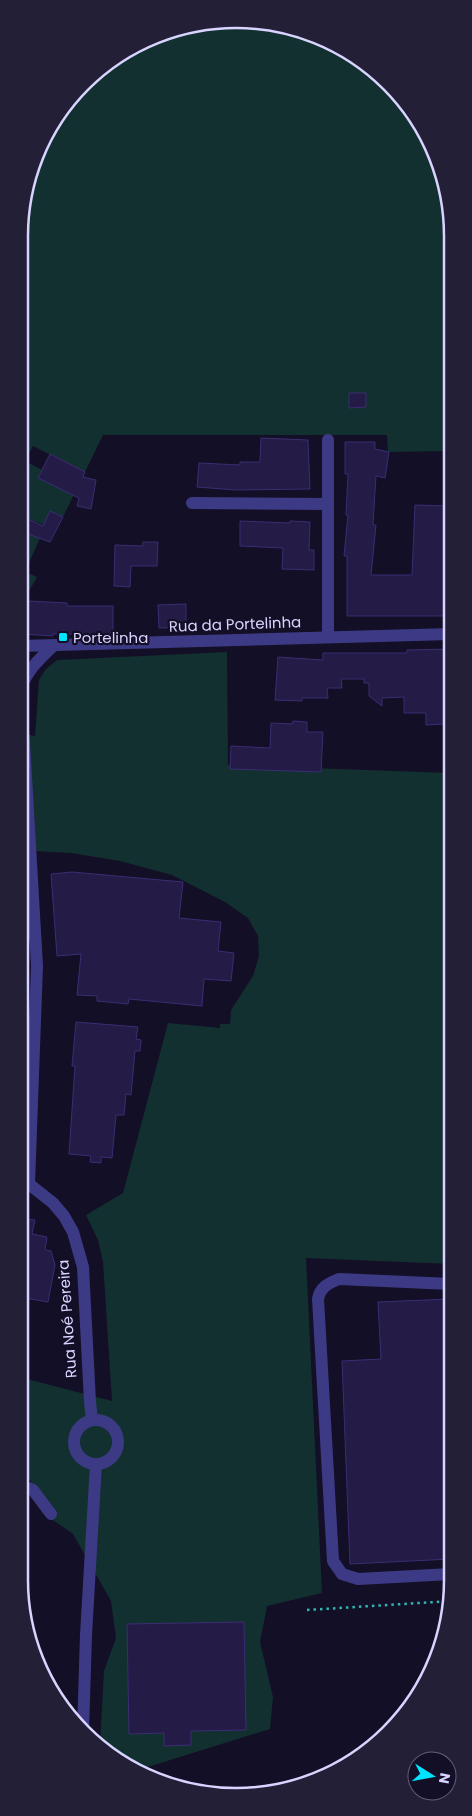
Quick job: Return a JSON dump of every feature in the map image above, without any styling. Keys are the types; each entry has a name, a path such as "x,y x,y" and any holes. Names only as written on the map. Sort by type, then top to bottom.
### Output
{"street":[{"path":"328,440 328,637"},
{"path":"192,503 328,504"},
{"name":"Rua da Portelinha","path":"28,646 444,634"},
{"path":"28,672 53,646"},
{"name":"Rua Noé Pereira","path":"28,814 37,966 37,1002 28,1127"},
{"path":"28,934 35,935"},
{"name":"Rua Noé Pereira","path":"28,1186 53,1203 64,1216 73,1232 83,1267 92,1420"},
{"path":"444,1284 339,1279 330,1282 323,1288 318,1299 333,1561 342,1574 358,1579 444,1574"},
{"path":"92,1420 107,1422 117,1432 119,1440 115,1454 110,1460 96,1464 83,1459 78,1454 74,1440 80,1427 92,1420"},
{"path":"83,1721 86,1635 96,1464"},
{"path":"28,1488 33,1490 51,1514"}],"path":[{"path":"307,1610 443,1601"}],"green space":[{"path":"222,28 263,29 316,43 340,55 373,79 393,99 417,132 429,156 443,209 444,451 388,452 387,435 103,435 85,472 33,446 28,455 29,209 43,156 55,132 79,99 99,79 120,63 156,43 195,32"},
{"path":"28,463 42,470 38,478 79,484 63,517 44,525 28,518"},
{"path":"28,534 40,538 28,565"},
{"path":"28,573 37,577 28,593"},
{"path":"227,652 228,765 444,773 444,1264 306,1258 322,1593 267,1606 260,1642 273,1697 270,1729 145,1768 132,1761 100,1738 104,1671 116,1638 111,1601 73,1534 44,1514 30,1480 28,1480 28,1379 112,1401 103,1262 98,1240 86,1215 123,1193 168,1023 220,1028 220,1024 230,1024 231,1010 253,976 259,956 258,936 248,918 225,902 172,875 120,861 71,853 35,851 34,807 28,806 28,735 35,736 39,680 46,669 57,660"}],"building":[{"path":"349,393 366,393 366,407 349,408"},
{"path":"261,438 308,440 310,489 236,490 197,487 199,463 240,465 240,462 260,462"},
{"path":"345,442 375,442 375,449 389,452 385,478 376,476 373,525 376,525 371,575 412,575 415,505 444,506 444,616 347,616 347,556 344,556 348,515 346,515 348,474 345,474"},
{"path":"50,454 85,472 83,477 96,480 91,509 77,506 79,498 38,478"},
{"path":"50,511 63,517 50,542 28,534 28,519 43,526"},
{"path":"240,521 310,522 309,550 314,550 314,570 282,569 283,548 240,546"},
{"path":"143,542 158,542 157,566 131,566 130,587 114,586 115,545 143,546"},
{"path":"28,601 67,603 67,606 113,606 113,634 53,634 53,636 28,634"},
{"path":"186,604 186,627 159,628 158,605"},
{"path":"444,649 443,724 426,725 426,713 404,713 404,697 382,698 382,706 369,696 369,683 364,683 364,679 341,679 342,688 327,688 328,698 302,698 302,701 275,700 278,657 323,660 323,653 407,653 407,650"},
{"path":"293,721 307,722 307,732 323,732 321,772 230,769 231,746 270,748 271,723 292,724"},
{"path":"72,872 183,882 179,918 221,922 218,951 234,953 231,981 204,979 202,1006 129,999 128,1004 97,1001 97,996 77,995 81,954 57,956 51,874"},
{"path":"76,1022 138,1027 136,1039 141,1040 140,1051 135,1051 131,1095 126,1094 124,1115 116,1115 112,1158 101,1157 101,1163 90,1162 91,1156 69,1154 75,1066 72,1066"},
{"path":"28,1219 35,1220 32,1234 47,1237 45,1250 51,1251 55,1265 48,1302 28,1299"},
{"path":"444,1299 444,1559 350,1564 342,1361 381,1359 378,1302"},
{"path":"244,1622 246,1730 191,1731 191,1745 164,1746 164,1733 129,1734 127,1624"}],"place":[{"name":"Portelinha","path":"63,637"}]}
